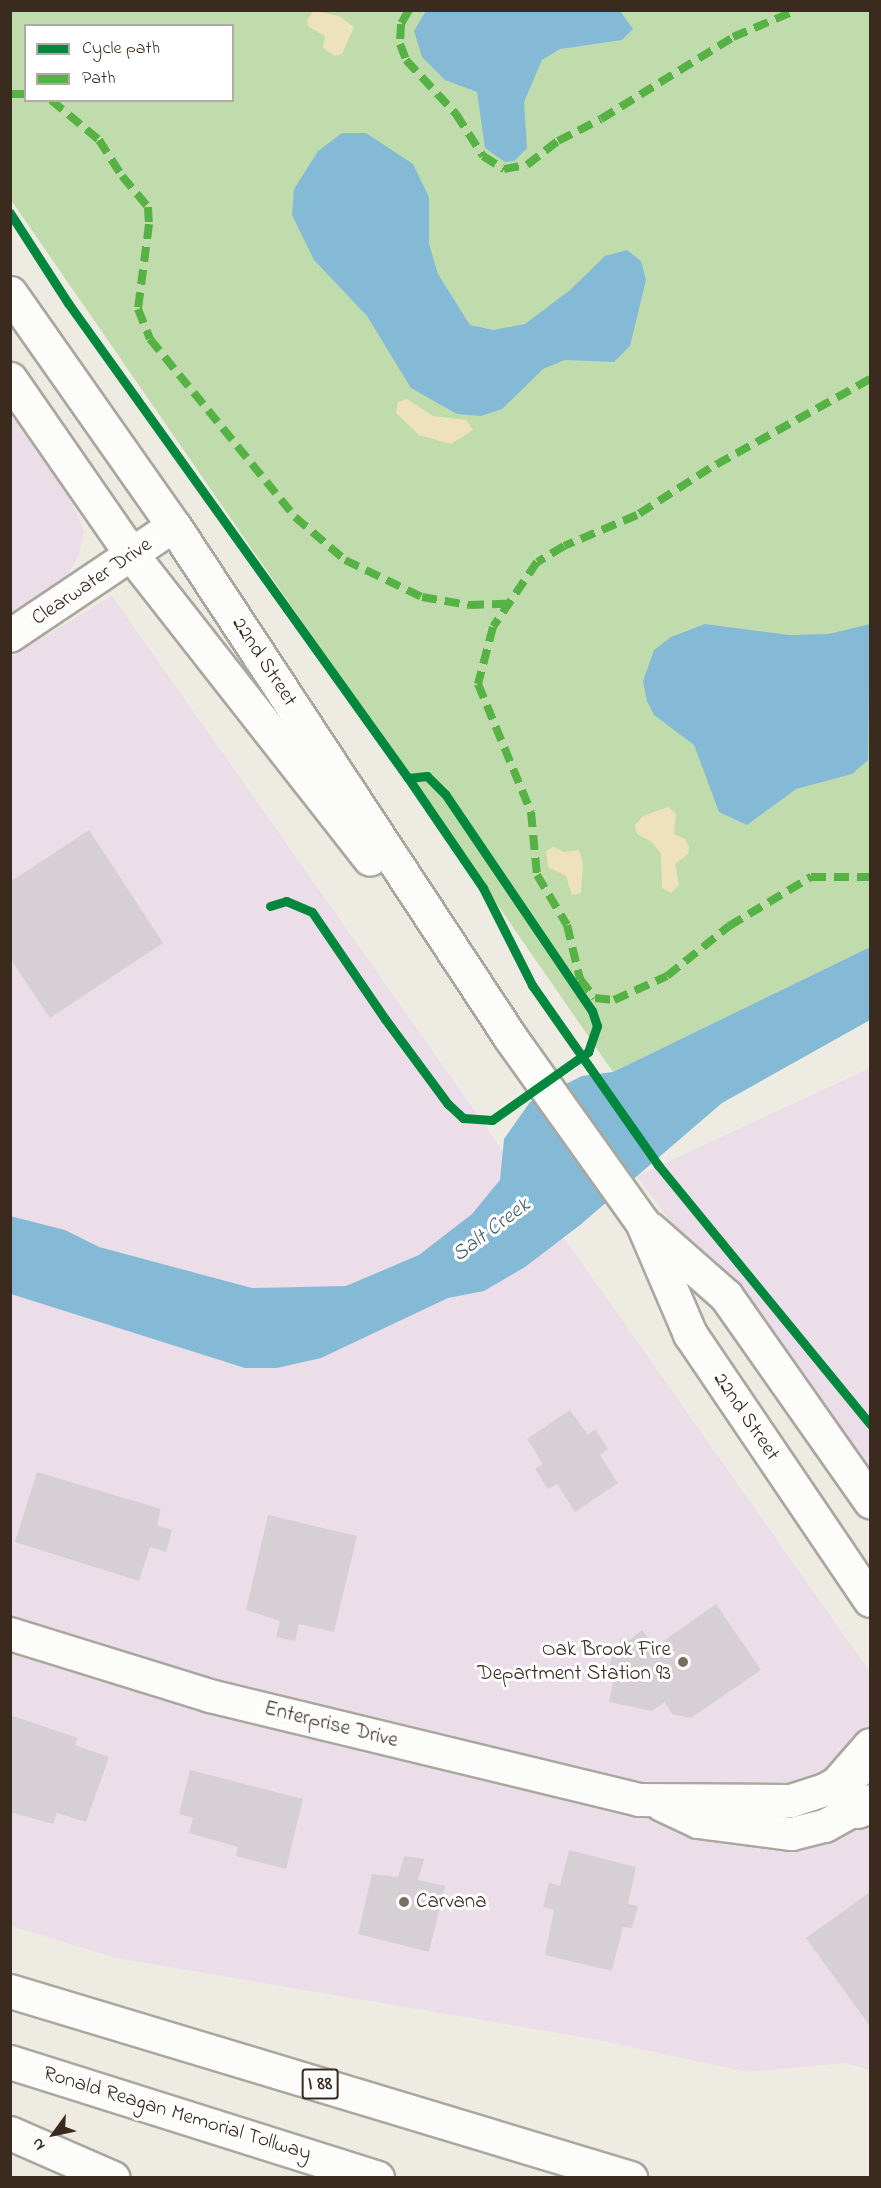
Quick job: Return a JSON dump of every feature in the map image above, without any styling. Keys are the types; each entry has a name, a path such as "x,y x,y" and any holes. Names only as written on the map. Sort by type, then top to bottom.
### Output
{"main road":[{"name":"22nd Street","path":"10,293 174,526 510,1037 642,1222 690,1334 870,1600"},
{"name":"22nd Street","path":"10,379 130,555 510,1037"},
{"name":"22nd Street","path":"642,1222 726,1296 870,1502"},
{"path":"835,1785 870,1745"},
{"name":"I 88","path":"10,1991 630,2178"},
{"name":"Ronald Reagan Memorial Tollway","path":"18,2066 377,2178"},
{"path":"10,2133 113,2178"}],"street":[{"name":"Clearwater Drive","path":"10,636 174,526"},
{"name":"Enterprise Drive","path":"10,1634 210,1696 656,1802 698,1822 792,1834 825,1826 866,1806"},
{"name":"Enterprise Drive","path":"656,1802 791,1801 835,1785 870,1761"}],"shaded area":[{"path":"10,414 69,497 84,531 79,555 68,575 10,620"},
{"path":"112,596 870,1672 870,2070 846,2063 748,2072 588,2038 116,1958 11,1926 10,657"},
{"path":"870,1068 870,1491 637,1176"}],"green space":[{"path":"10,11 870,11 870,947 613,1072 11,200"}],"sand":[{"path":"313,11 339,16 354,27 342,54 335,56 323,48 325,36 309,27 307,21"},
{"path":"407,399 433,416 466,420 473,430 451,444 419,435 396,413 398,402"},
{"path":"668,807 676,814 674,834 685,839 689,847 688,854 675,864 679,885 671,893 662,888 661,854 652,842 637,834 635,825 643,816"},
{"path":"553,847 564,852 579,850 583,863 581,893 572,895 566,876 548,867 546,851"}],"water":[{"path":"426,11 620,11 633,29 622,40 560,49 542,60 524,102 527,148 514,161 505,162 485,148 477,92 445,80 422,57 414,31"},
{"path":"342,133 366,133 413,164 429,197 429,244 438,274 470,325 493,330 525,324 570,290 605,256 627,250 641,261 646,280 630,346 614,362 565,360 543,369 502,409 481,416 457,414 411,388 367,316 314,260 292,215 294,189 318,151"},
{"path":"705,624 789,635 829,634 870,624 868,760 852,774 796,789 747,825 719,812 694,745 654,715 647,701 643,681 654,650 671,637"},
{"name":"Salt Creek","path":"870,947 870,1020 722,1103 580,1225 525,1267 484,1291 448,1298 321,1358 277,1368 245,1368 11,1294 10,1216 65,1230 99,1247 252,1288 346,1286 419,1255 472,1214 500,1180 504,1139 530,1102 582,1076 613,1072"}],"building":[{"path":"89,830 163,943 50,1018 10,958 10,882"},
{"path":"570,1410 588,1435 595,1429 608,1449 600,1455 618,1483 575,1512 557,1484 548,1489 535,1469 543,1464 527,1439"},
{"path":"37,1472 161,1509 157,1525 172,1530 166,1552 150,1547 139,1581 15,1542"},
{"path":"268,1515 357,1536 334,1632 299,1624 295,1641 276,1637 280,1621 246,1610"},
{"name":"Oak Brook Fire Department Station 93","path":"716,1604 761,1670 691,1718 672,1714 665,1702 652,1711 609,1702 613,1682 607,1680 612,1653 618,1654 620,1638 630,1640 642,1630 655,1647"},
{"path":"10,1715 78,1738 75,1745 109,1757 86,1822 57,1813 53,1824 10,1812"},
{"path":"190,1770 303,1799 286,1869 236,1856 238,1847 189,1833 193,1818 179,1814"},
{"path":"569,1850 636,1867 628,1904 638,1906 632,1928 623,1927 612,1971 545,1955 554,1910 543,1907 549,1883 560,1886"},
{"name":"Carvana","path":"404,1856 424,1859 418,1880 445,1886 429,1952 358,1934 372,1874 398,1877"},
{"path":"870,1892 870,2026 806,1938"}],"marked path":[{"path":"409,10 401,24 400,44 406,60 456,114 483,156 504,169 527,165 558,141 601,119 733,37 797,10"},
{"path":"10,94 24,94"},
{"path":"53,102 99,140 122,176 148,207 149,224 138,309 150,339 295,517 345,560 422,597 469,605 506,604"},
{"path":"870,379 710,468 637,515 564,546 537,562 493,627 478,684 531,812 537,875 567,925 580,979 595,998 614,1000 667,976 729,926 811,877 870,877"}],"cycle path":[{"path":"10,213 68,303 408,778 483,888 532,985 658,1165 870,1424"},
{"path":"270,906 286,901 312,912 385,1019 448,1104 463,1118 492,1120 588,1052 597,1026 592,1011 445,794 427,776 408,778"}],"place":[{"name":"Oak Brook Fire Department Station 93","path":"683,1662"},
{"name":"Carvana","path":"404,1902"}]}
